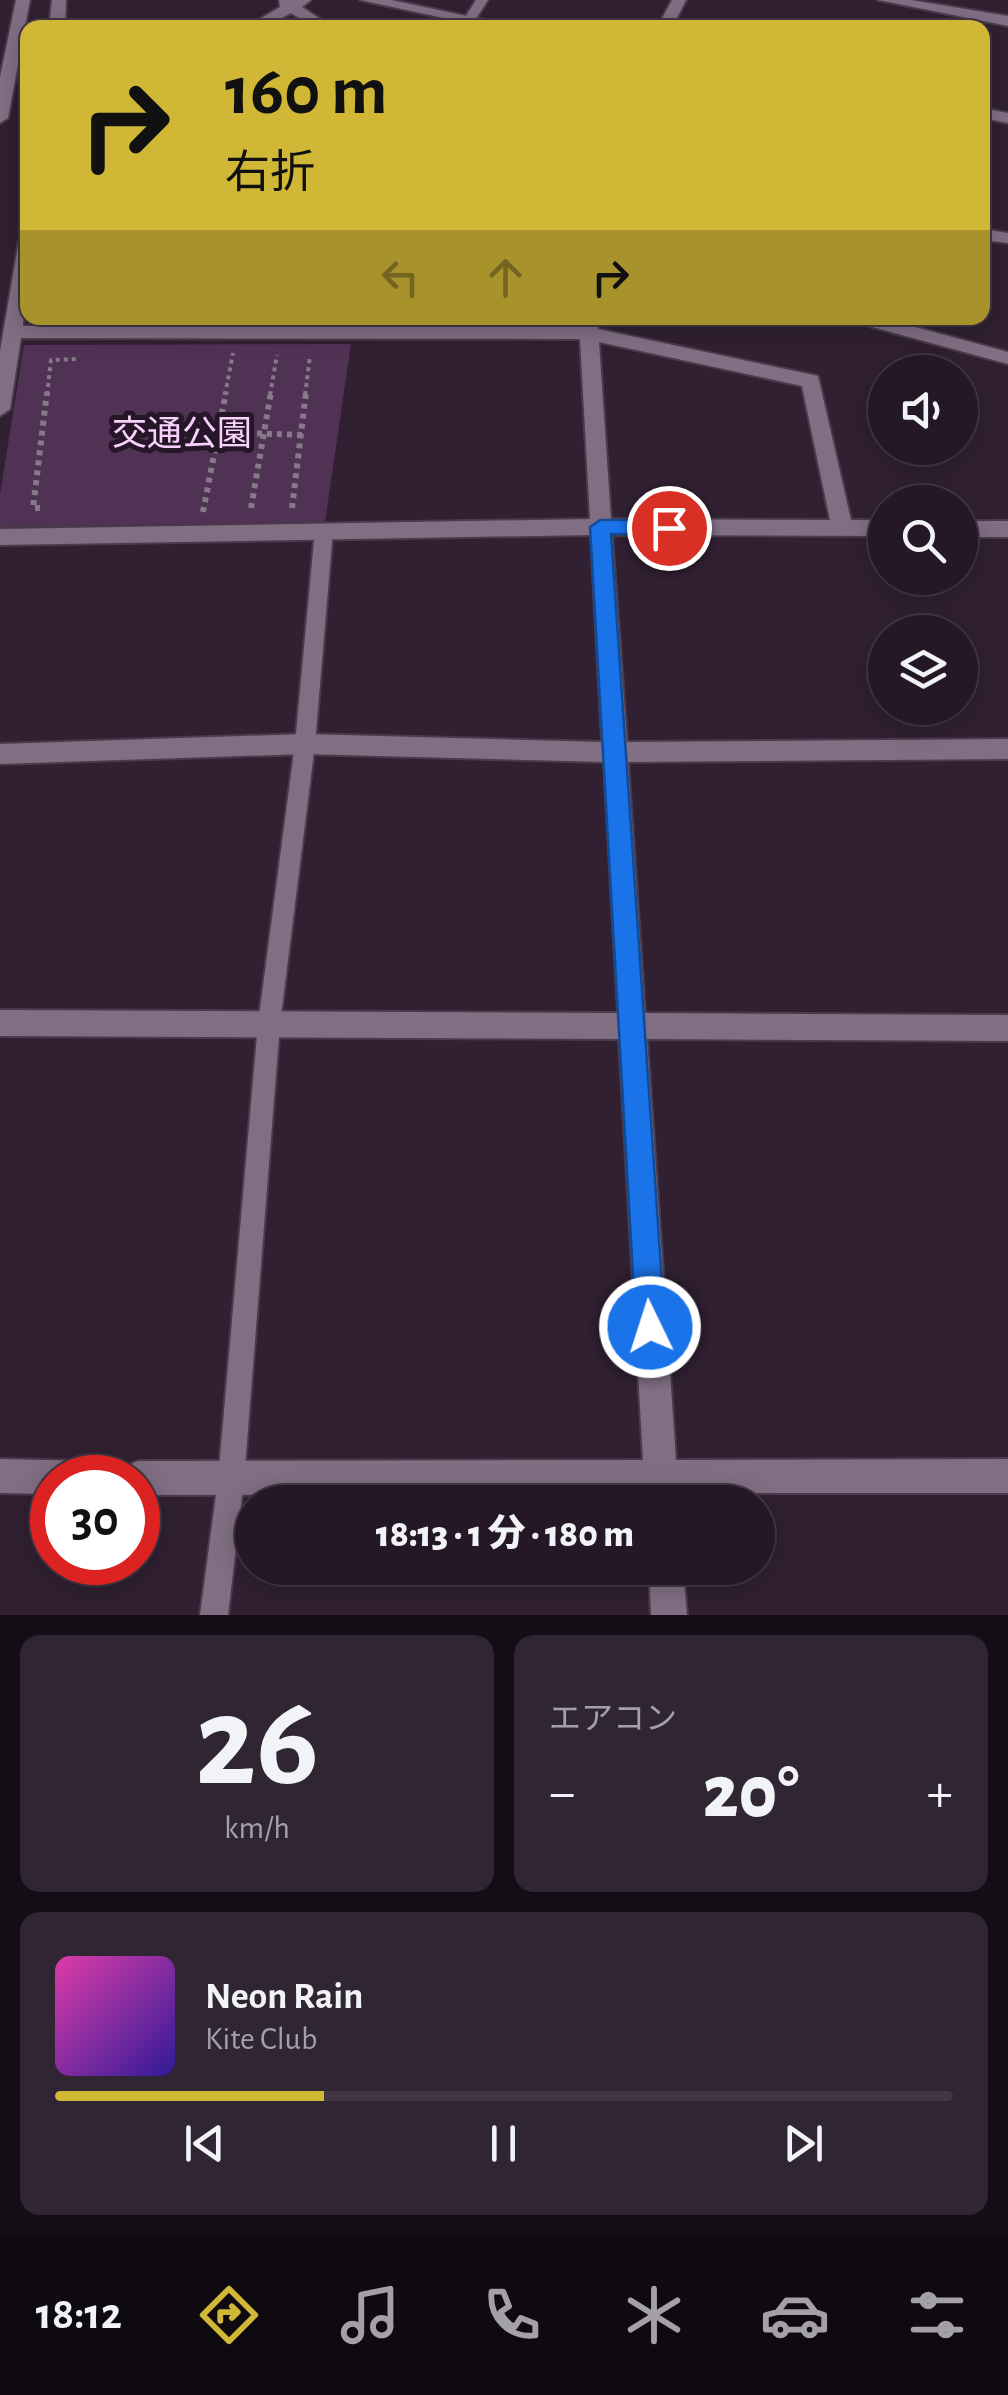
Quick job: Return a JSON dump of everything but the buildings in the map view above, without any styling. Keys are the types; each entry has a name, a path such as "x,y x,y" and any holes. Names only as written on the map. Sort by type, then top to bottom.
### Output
{"street":[{"path":"0,118 23,0"},
{"path":"367,0 475,20"},
{"path":"884,0 1008,20"},
{"path":"265,20 292,3 316,20"},
{"path":"0,408 20,289"},
{"path":"13,332 177,325"},
{"path":"661,1485 588,325 811,381 842,528"},
{"path":"887,325 1008,358"},
{"path":"0,537 600,527 868,528"},
{"path":"978,529 1008,529"},
{"path":"0,754 305,744 614,752 1008,749"},
{"path":"0,1023 1008,1028"},
{"path":"0,1476 30,1477"},
{"path":"775,1485 1008,1476"},
{"path":"160,1478 446,1485"},
{"path":"667,1585 669,1615"}],"lane":[{"path":"470,19 482,0"},
{"path":"214,1615 231,1480 269,1024 305,744 324,530"}],"path":[{"path":"199,533 231,353 246,354"},
{"path":"262,354 312,356 295,508 280,508"},
{"path":"251,509 277,355"},
{"path":"52,508 33,508 51,360 87,359"},
{"path":"217,432 303,435"},
{"path":"235,509 266,508"},
{"path":"184,510 219,510"}],"green space":[{"name":"交通公園","path":"351,344 325,522 0,527 0,494 24,345"}],"route":[{"path":"650,1327 600,527 669,528"}]}
